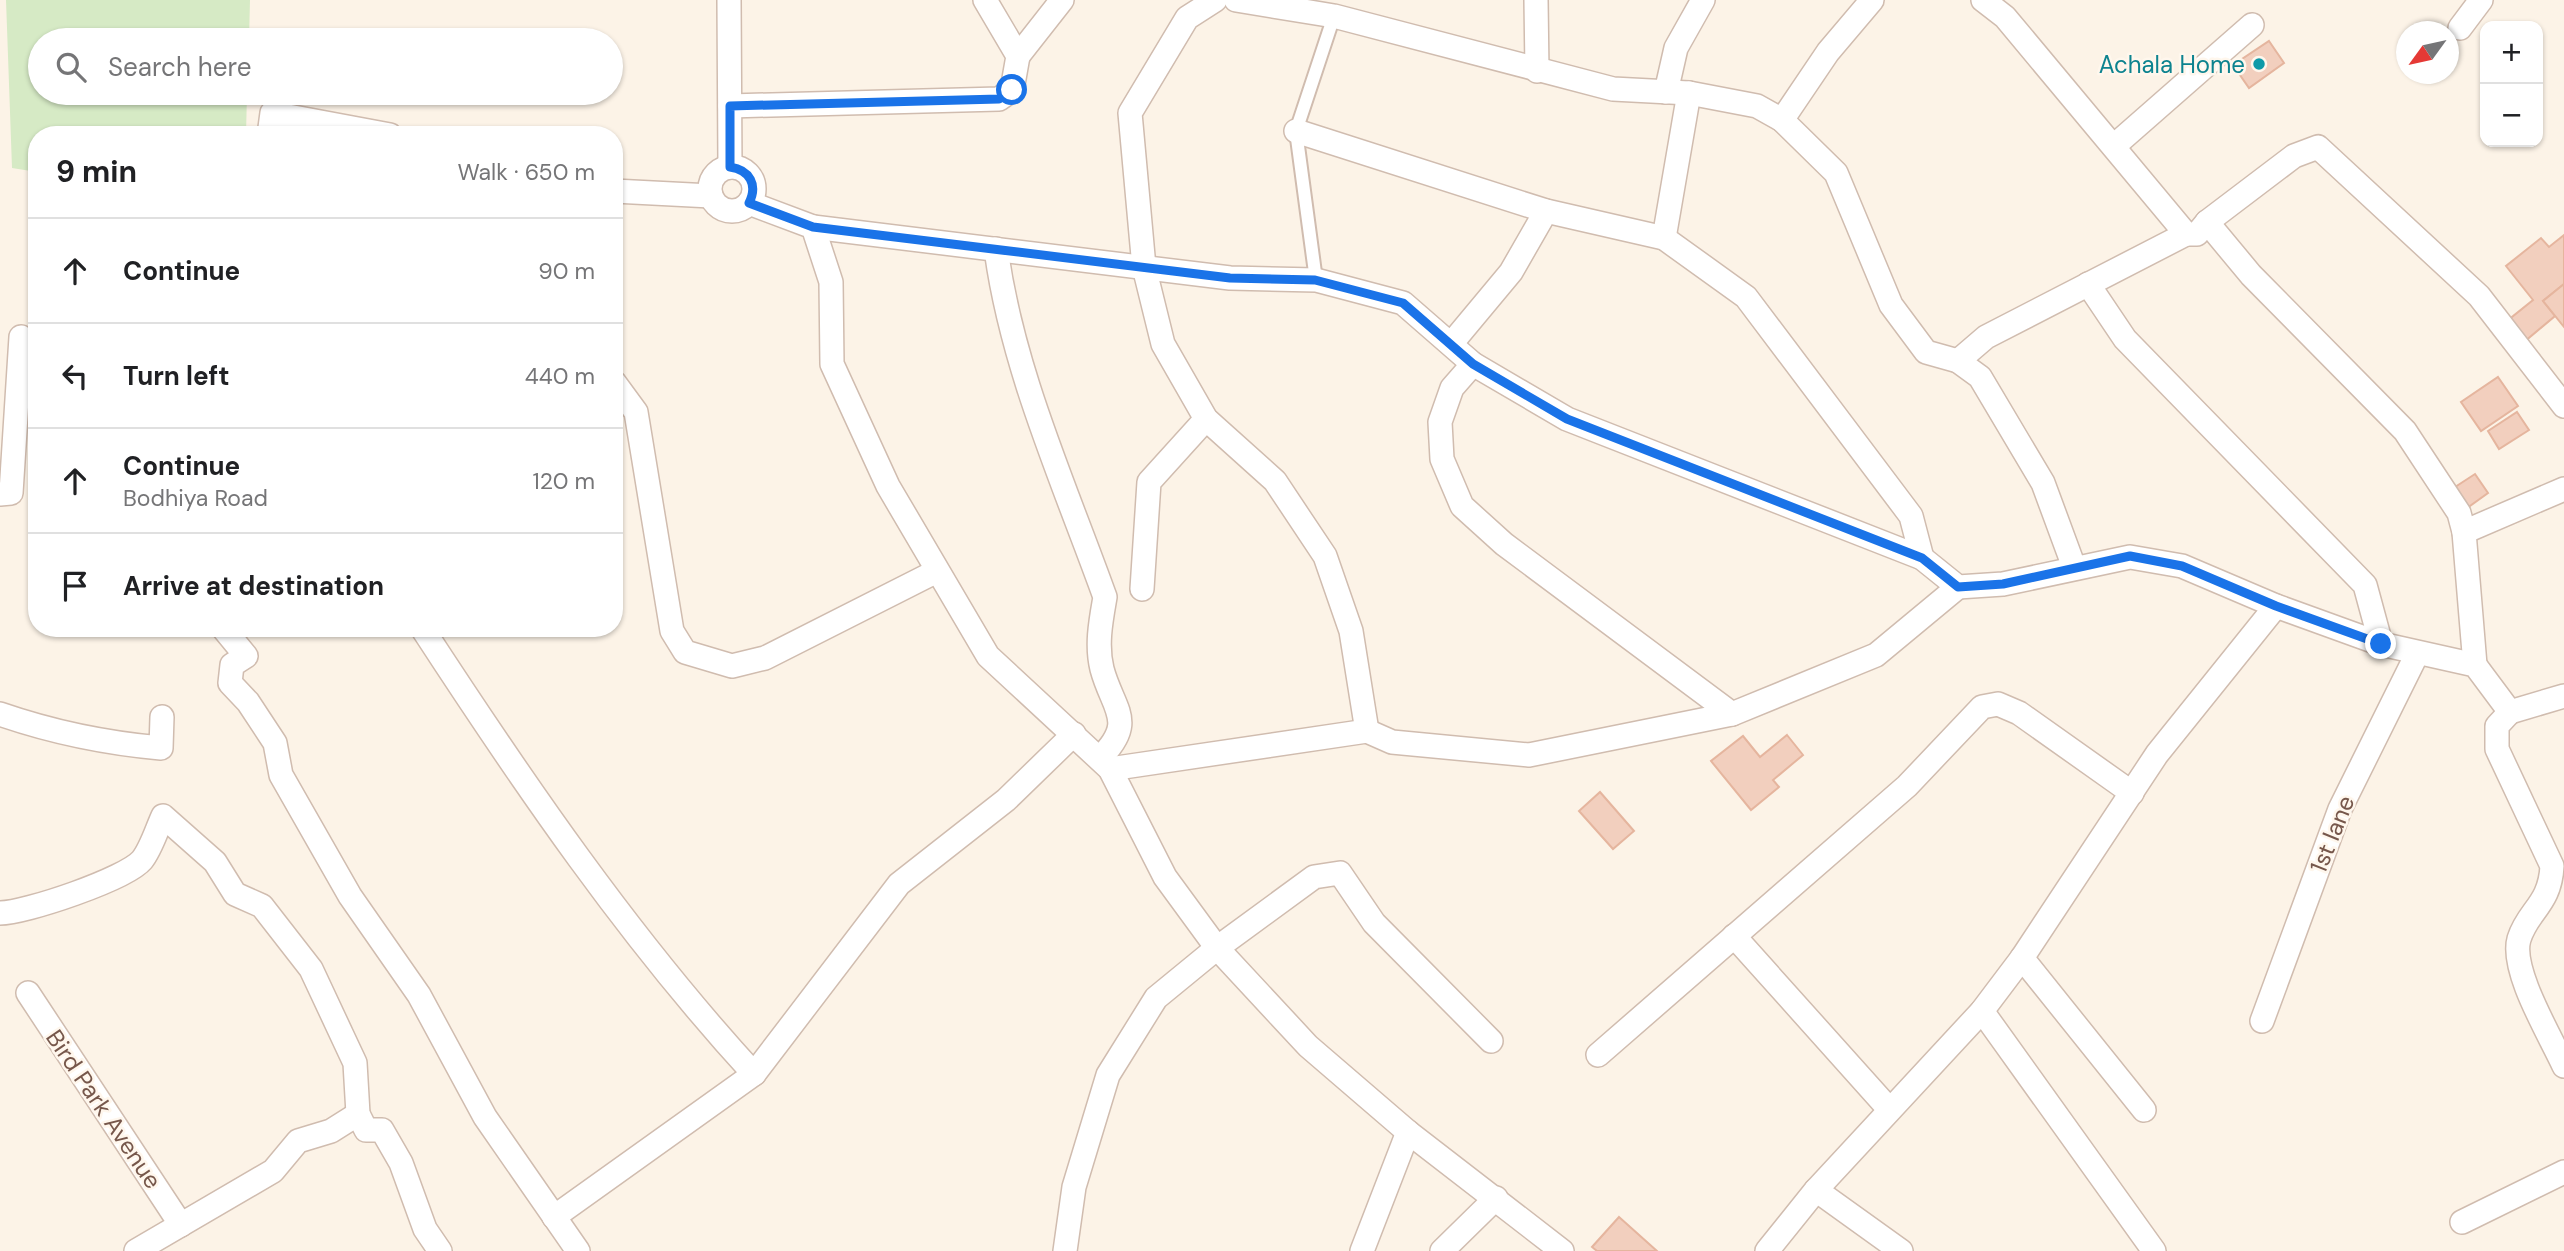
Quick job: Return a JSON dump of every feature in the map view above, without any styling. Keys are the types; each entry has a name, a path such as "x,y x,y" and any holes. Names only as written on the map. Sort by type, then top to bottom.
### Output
{"street":[{"path":"729,0 730,167"},
{"path":"985,0 1018,56"},
{"path":"730,106 999,99 1012,90 1018,56 1062,0"},
{"path":"1214,0 1187,18 1130,113 1144,267 1163,344 1206,419 1275,481 1325,556 1351,631 1367,731"},
{"path":"1236,0 1334,16 1613,89 1677,93 1757,106 1782,120 1836,173 1891,305 1926,352 1958,362 1980,377 2043,483 2074,567"},
{"path":"1536,0 1537,71"},
{"path":"1664,238 1677,93 1676,48 1703,0"},
{"path":"1782,120 1828,52 1872,0"},
{"path":"1983,0 2005,17 2186,234"},
{"path":"2460,28 2481,0"},
{"path":"2114,146 2252,25"},
{"path":"270,126 272,113 342,126"},
{"path":"1296,131 1546,211 1664,238 1746,297 1911,516 1922,558"},
{"path":"1958,362 1986,337 2186,234 2197,234 2207,222 2294,156 2318,147 2479,296 2564,405"},
{"path":"730,167 746,172 751,179 753,195 742,209 724,210 711,196 711,180 716,173 730,167"},
{"path":"623,191 711,196"},
{"path":"749,203 813,227 1230,278 1315,280 1403,303 1473,364 1567,419 1922,558 1958,587"},
{"path":"1451,344 1511,272 1546,211"},
{"path":"2207,222 2251,275 2405,431 2459,513 2464,532 2474,665 2510,712"},
{"path":"813,227 831,282 832,364 888,486 988,656 1105,763 1166,877 1217,948 1308,1046 1408,1132 1562,1251"},
{"path":"996,249 1004,305 1030,390 1105,597 1099,632 1102,667 1121,719 1117,741 1105,763"},
{"path":"2088,284 2125,339 2365,585 2381,644"},
{"path":"0,494 11,493 21,337"},
{"path":"1473,364 1452,388 1440,422 1441,459 1462,506 1504,544 1732,714"},
{"path":"623,394 636,412 673,631 685,652 732,666 765,658 937,571"},
{"path":"1142,589 1149,482 1206,419"},
{"path":"2464,532 2564,489"},
{"path":"1105,763 1367,731 1392,742 1529,755 1732,714 1876,655 1958,587 2003,584 2130,556 2182,566 2276,606 2381,644 2474,665"},
{"path":"1768,1251 1816,1190 1982,1011 2022,958 2157,754 2276,606"},
{"path":"230,637 246,656 232,665 230,683 248,702 275,743 281,775 349,896 419,995 485,1117 578,1251"},
{"path":"428,637 500,748 682,993 754,1074"},
{"name":"1st lane","path":"2262,1021 2340,809 2417,654"},
{"path":"2564,696 2510,712 2497,726 2497,750 2552,866 2551,887 2519,940 2521,971 2564,1066"},
{"path":"1598,1055 1907,786 1982,706 1998,704 2019,713 2132,793"},
{"path":"10,718 123,744 161,748 162,717"},
{"path":"554,1217 754,1074 899,884 1006,800 1074,734"},
{"path":"0,913 32,908 125,873 142,860 163,816 215,862 235,894 262,906 311,968 355,1063 358,1114 366,1130 382,1130 401,1163 425,1229 440,1251"},
{"path":"1065,1251 1074,1187 1108,1075 1156,998 1217,948 1314,877 1340,873 1374,923 1491,1041"},
{"path":"1734,936 1889,1109"},
{"path":"2022,958 2144,1110"},
{"name":"Bird Park Avenue","path":"28,993 181,1225"},
{"path":"1982,1011 2154,1251"},
{"path":"136,1251 273,1171 299,1141 331,1131 358,1114"},
{"path":"1362,1251 1408,1132"},
{"path":"2462,1223 2564,1172"},
{"path":"1816,1190 1901,1251"},
{"path":"1442,1251 1496,1198"}],"lane":[{"path":"1315,280 1296,131 1334,16"}],"green space":[{"path":"6,0 250,0 249,28 28,28 28,105 247,105 246,126 28,126 28,171 12,168"}],"building":[{"name":"Achala Home","path":"2269,41 2284,63 2249,88 2233,65"},
{"path":"2564,235 2564,284 2543,301 2555,316 2524,342 2507,321 2533,300 2506,266 2541,238 2549,247"},
{"path":"2564,284 2564,327 2543,301"},
{"path":"2498,377 2518,406 2481,431 2461,402"},
{"path":"2517,412 2529,430 2499,449 2488,431"},
{"path":"2475,474 2488,493 2463,511 2449,491"},
{"path":"1787,735 1803,755 1773,780 1779,787 1751,810 1711,761 1743,736 1760,757"},
{"path":"1600,792 1634,831 1613,849 1579,811"},
{"path":"1619,1217 1657,1251 1597,1251 1592,1247"}],"place":[{"name":"Achala Home","path":"2259,64"}],"route":[{"path":"1012,90 999,99 730,106 730,167 739,168 751,179 753,195 749,203 813,227 1230,278 1315,280 1403,303 1473,364 1567,419 1922,558 1958,587 2040,578 2074,567 2130,556 2182,566 2276,606 2381,644"}]}
